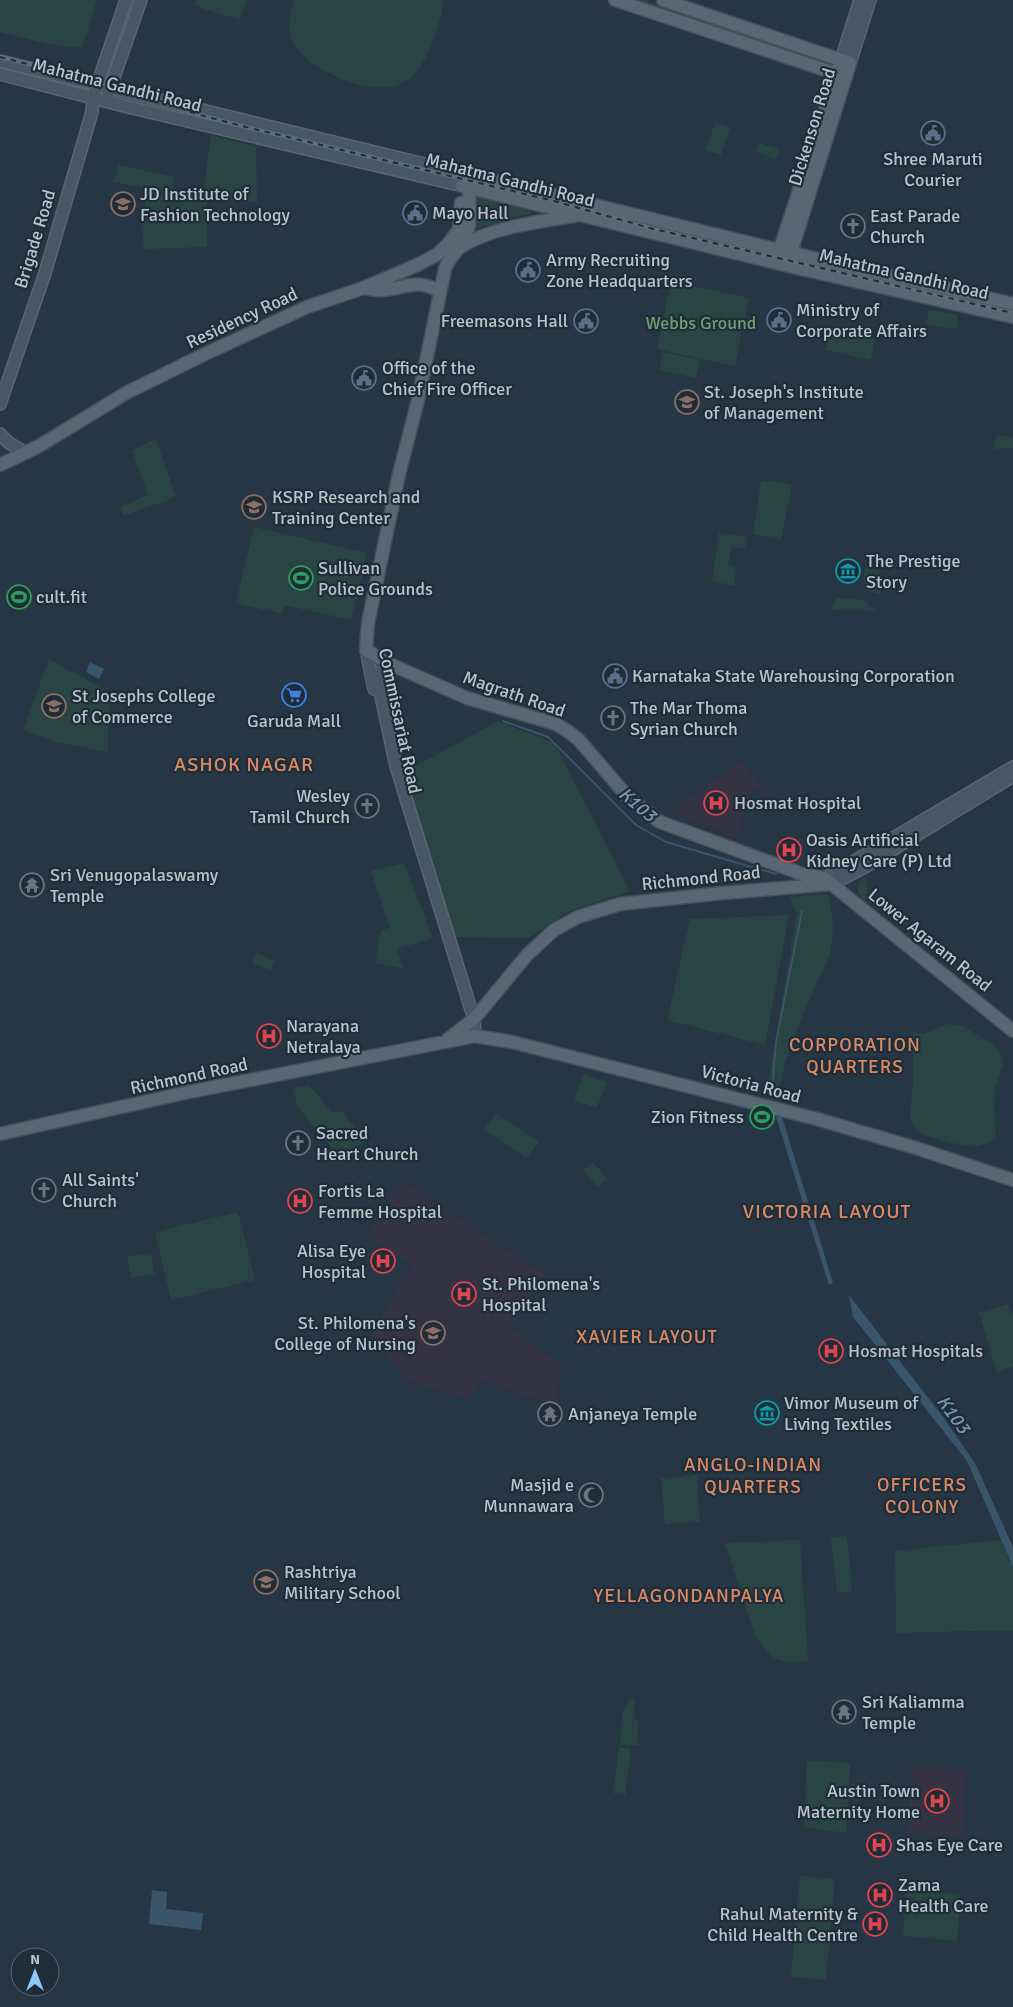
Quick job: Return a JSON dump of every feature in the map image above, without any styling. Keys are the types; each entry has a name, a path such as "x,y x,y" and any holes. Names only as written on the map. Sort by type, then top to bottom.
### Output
{"main road":[{"name":"Brigade Road","path":"0,404 45,273 92,112 93,97 126,0"},
{"path":"92,112 106,100 140,0"},
{"path":"615,0 841,76"},
{"path":"663,0 846,62"},
{"name":"Dickenson Road","path":"846,62 860,0"},
{"name":"Dickenson Road","path":"783,258 841,76 870,0"},
{"name":"Mahatma Gandhi Road","path":"0,61 464,180 783,258 1013,317"},
{"name":"Mahatma Gandhi Road","path":"0,74 128,107 464,180 579,215 1013,304"},
{"name":"Commissariat Road","path":"464,180 468,231 448,260 440,292 368,623 366,649 396,766 475,1036"},
{"name":"Residency Road","path":"0,465 26,453 116,399 205,354 314,304 363,288 438,254 460,229 464,180"},
{"path":"458,248 472,240 515,228 579,215"},
{"path":"363,288 381,290 416,283 429,286 440,292"},
{"path":"0,434 9,443 26,453"},
{"name":"Magrath Road","path":"366,649 392,665 468,698 556,724 578,740 626,796 660,822 777,863 802,874 828,881"},
{"name":"Commissariat Road","path":"376,682 382,671 392,665"},
{"name":"Richmond Road","path":"445,1042 471,1021 527,955 554,930 578,917 620,904 779,888 828,881 863,868 1013,767"},
{"name":"Richmond Road","path":"956,805 1013,776"},
{"path":"777,863 784,876 783,885 779,888"},
{"name":"Lower Agaram Road","path":"828,881 1013,1031"},
{"name":"Richmond Road","path":"0,1134 189,1092 475,1036"},
{"name":"Victoria Road","path":"475,1036 512,1042 817,1119 916,1148 1013,1180"}],"shaded area":[{"path":"90,662 104,669 99,679 86,672"},
{"name":"Hosmat Hospital","path":"740,761 766,792 753,789 734,841 724,833 669,813"},
{"path":"776,1117 782,1117 833,1283 829,1285"},
{"name":"St. Philomena's Hospital","path":"403,1181 547,1276 509,1327 563,1365 558,1385 558,1407 481,1380 469,1400 405,1380 367,1328 384,1312 412,1265 366,1235"},
{"path":"849,1295 946,1421 976,1465 1013,1547 1013,1567 967,1461 853,1317"},
{"name":"Austin Town Maternity Home","path":"912,1766 967,1769 963,1836 908,1833"},
{"path":"152,1890 167,1892 166,1909 203,1913 201,1930 149,1924"}],"green space":[{"path":"0,0 97,0 82,48 47,44 0,32"},
{"path":"196,0 246,0 240,20 195,6"},
{"path":"294,0 444,0 433,41 418,69 412,77 400,85 384,88 348,81 313,64 300,53 292,41 290,31"},
{"path":"635,0 644,0 827,61 826,64"},
{"path":"715,122 730,127 721,155 706,150"},
{"path":"211,135 256,147 257,202 207,201 207,247 144,249 141,219 144,219 145,188 114,182 118,165 174,177 173,190 203,195"},
{"path":"759,143 779,149 776,159 756,152"},
{"path":"480,197 531,211 531,213 478,228 472,227 472,200"},
{"name":"Webbs Ground","path":"671,282 749,298 735,366 657,349"},
{"path":"929,310 958,315 956,329 926,324"},
{"path":"831,330 875,339 871,360 826,350"},
{"path":"663,352 700,360 696,378 659,370"},
{"path":"997,435 1013,437 1013,448 994,449"},
{"path":"156,439 176,497 123,516 120,507 148,495 132,450"},
{"path":"761,481 792,484 781,540 753,534"},
{"name":"Sullivan Police Grounds","path":"254,527 367,553 351,620 284,605 282,614 236,603"},
{"path":"719,533 747,537 745,548 731,547 728,565 736,567 734,586 712,581"},
{"path":"879,560 881,594 868,589 864,578 867,566"},
{"path":"836,598 863,600 877,611 832,610"},
{"name":"St Josephs College of Commerce","path":"49,659 109,692 108,752 56,742 23,730"},
{"path":"498,721 554,743 630,891 569,911 529,938 453,937 403,773"},
{"path":"404,863 433,938 397,949 404,969 375,963 381,930 390,928 371,871"},
{"path":"867,877 867,904 859,894 858,882"},
{"path":"828,894 833,924 829,955 787,1056 778,1100 769,1098 769,1079 797,913 789,897"},
{"path":"789,915 765,1045 667,1020 690,919"},
{"path":"256,953 275,960 271,970 252,963"},
{"path":"947,1024 963,1026 992,1044 1001,1054 1003,1065 996,1085 994,1099 996,1138 978,1146 963,1145 928,1136 915,1128 910,1119 913,1078 912,1032 924,1034"},
{"path":"584,1074 607,1082 597,1108 574,1100"},
{"path":"309,1085 332,1112 342,1112 366,1140 341,1159 297,1106 293,1088"},
{"path":"496,1113 539,1142 526,1158 484,1129"},
{"path":"593,1162 607,1179 597,1187 583,1170"},
{"path":"238,1212 255,1280 171,1300 155,1232"},
{"path":"151,1253 154,1274 131,1278 127,1257"},
{"path":"1009,1304 1013,1316 1013,1366 997,1373 979,1312"},
{"path":"697,1475 700,1522 665,1524 661,1478"},
{"path":"847,1536 852,1592 837,1593 831,1538"},
{"path":"800,1540 808,1661 787,1662 778,1660 770,1654 755,1636 725,1543"},
{"path":"1000,1540 1013,1567 1013,1630 896,1633 895,1551"},
{"path":"630,1699 635,1699 634,1719 638,1720 637,1745 620,1745 623,1710"},
{"path":"619,1747 631,1749 625,1795 613,1793"},
{"path":"807,1761 850,1763 846,1833 804,1827"},
{"path":"800,1876 835,1879 826,1980 791,1977"},
{"path":"906,1890 961,1894 957,1941 903,1936"}],"waterway":[{"name":"K103","path":"503,721 548,737 636,825 666,842 776,874"},
{"name":"K103","path":"772,1092 776,1042 802,911"}],"railway":[{"path":"0,57 129,90 200,115 246,127 554,201 650,228 1013,313"}],"place":[{"name":"Shree Maruti Courier","path":"933,133"},
{"name":"JD Institute of Fashion Technology","path":"123,204"},
{"name":"Mayo Hall","path":"415,213"},
{"name":"East Parade Church","path":"853,226"},
{"name":"Army Recruiting Zone Headquarters","path":"528,270"},
{"name":"Ministry of Corporate Affairs","path":"779,320"},
{"name":"Freemasons Hall","path":"586,321"},
{"name":"Office of the Chief Fire Officer","path":"364,378"},
{"name":"St. Joseph's Institute of Management","path":"687,402"},
{"name":"KSRP Research and Training Center","path":"254,507"},
{"name":"The Prestige Story","path":"848,571"},
{"name":"Sullivan Police Grounds","path":"301,578"},
{"name":"cult.fit","path":"19,597"},
{"name":"Karnataka State Warehousing Corporation","path":"615,676"},
{"name":"Garuda Mall","path":"294,695"},
{"name":"St Josephs College of Commerce","path":"54,706"},
{"name":"The Mar Thoma Syrian Church","path":"613,718"},
{"name":"Hosmat Hospital","path":"716,803"},
{"name":"Wesley Tamil Church","path":"367,806"},
{"name":"Oasis Artificial Kidney Care (P) Ltd","path":"789,850"},
{"name":"Sri Venugopalaswamy Temple","path":"32,885"},
{"name":"Narayana Netralaya","path":"269,1036"},
{"name":"Zion Fitness","path":"762,1117"},
{"name":"Sacred Heart Church","path":"298,1143"},
{"name":"All Saints' Church","path":"44,1190"},
{"name":"Fortis La Femme Hospital","path":"300,1201"},
{"name":"Alisa Eye Hospital","path":"383,1261"},
{"name":"St. Philomena's Hospital","path":"464,1294"},
{"name":"St. Philomena's College of Nursing","path":"433,1333"},
{"name":"Hosmat Hospitals","path":"831,1351"},
{"name":"Vimor Museum of Living Textiles","path":"767,1413"},
{"name":"Anjaneya Temple","path":"550,1414"},
{"name":"Masjid e Munnawara","path":"591,1495"},
{"name":"Rashtriya Military School","path":"266,1582"},
{"name":"Sri Kaliamma Temple","path":"844,1712"},
{"name":"Austin Town Maternity Home","path":"937,1801"},
{"name":"Shas Eye Care","path":"879,1845"},
{"name":"Zama Health Care","path":"880,1895"},
{"name":"Rahul Maternity & Child Health Centre","path":"875,1924"}],"district":[{"name":"ASHOK NAGAR","path":"244,764"},
{"name":"CORPORATION QUARTERS","path":"855,1055"},
{"name":"VICTORIA LAYOUT","path":"827,1211"},
{"name":"XAVIER LAYOUT","path":"647,1336"},
{"name":"ANGLO-INDIAN QUARTERS","path":"753,1475"},
{"name":"OFFICERS COLONY","path":"922,1495"},
{"name":"YELLAGONDANPALYA","path":"689,1595"}]}
